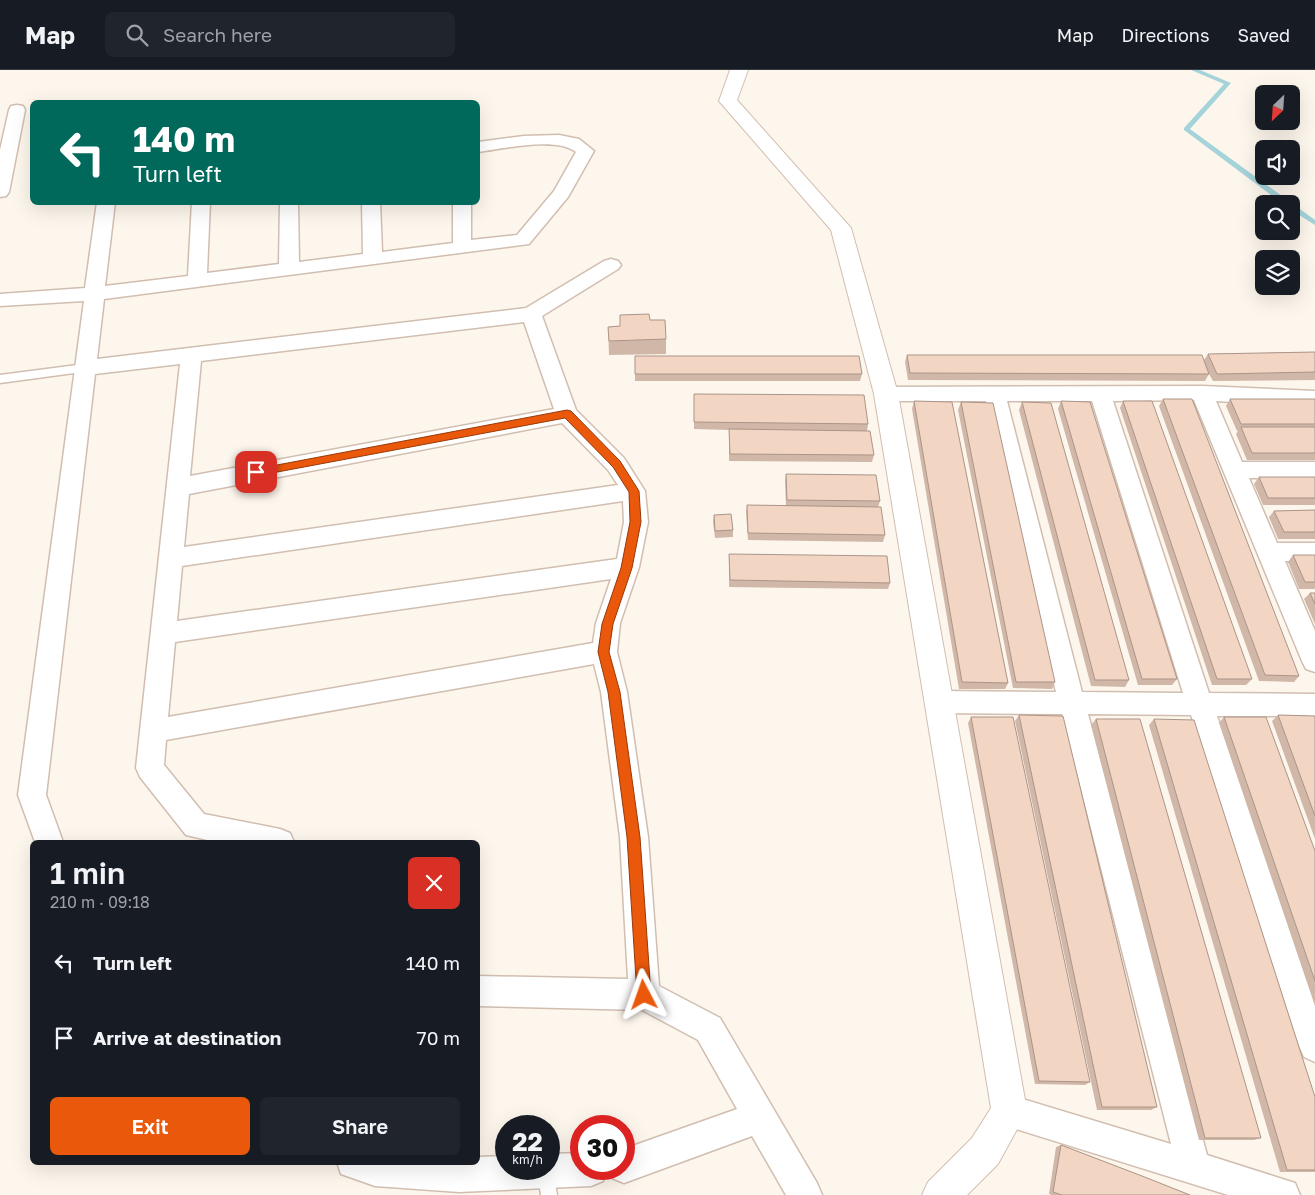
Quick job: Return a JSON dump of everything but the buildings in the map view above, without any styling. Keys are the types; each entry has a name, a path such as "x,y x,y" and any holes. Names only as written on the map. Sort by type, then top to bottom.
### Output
{"street":[{"path":"739,70 728,101 841,228 886,394 1009,1111 985,1151 941,1195"},
{"path":"0,192 17,111"},
{"path":"0,300 94,294 524,239 562,193 585,151 568,140 546,140 480,147"},
{"path":"48,840 32,795 106,205"},
{"path":"197,280 201,205"},
{"path":"289,205 289,269"},
{"path":"371,205 374,258"},
{"path":"462,205 462,247"},
{"path":"85,368 531,314 611,265"},
{"path":"531,314 567,414 616,464 634,491 636,522 627,568 608,624 604,652 614,692 634,837 644,995"},
{"path":"191,356 150,768 196,826 272,840"},
{"path":"886,394 1202,394 1315,399"},
{"path":"995,394 1072,703 1194,1168"},
{"path":"1100,394 1200,704 1315,1046"},
{"path":"1202,394 1269,552 1312,647"},
{"path":"178,487 567,414"},
{"path":"1234,470 1315,470"},
{"path":"170,558 634,491"},
{"path":"1269,552 1315,552"},
{"path":"163,632 627,568"},
{"path":"153,731 604,652"},
{"path":"939,702 1315,705"},
{"path":"480,991 644,995 709,1029 805,1195"},
{"path":"1009,1111 1283,1195"},
{"path":"635,1162 759,1117"},
{"path":"361,1165 375,1170 548,1183 570,1176"}],"lane":[{"path":"0,379 85,368"}],"waterway":[{"path":"1194,70 1228,83 1186,129 1276,195"},
{"path":"1300,212 1315,223"}],"route":[{"path":"256,472 567,414 595,440 616,464 634,491 636,522 627,568 608,624 604,652 614,692 634,837 644,995"}]}
